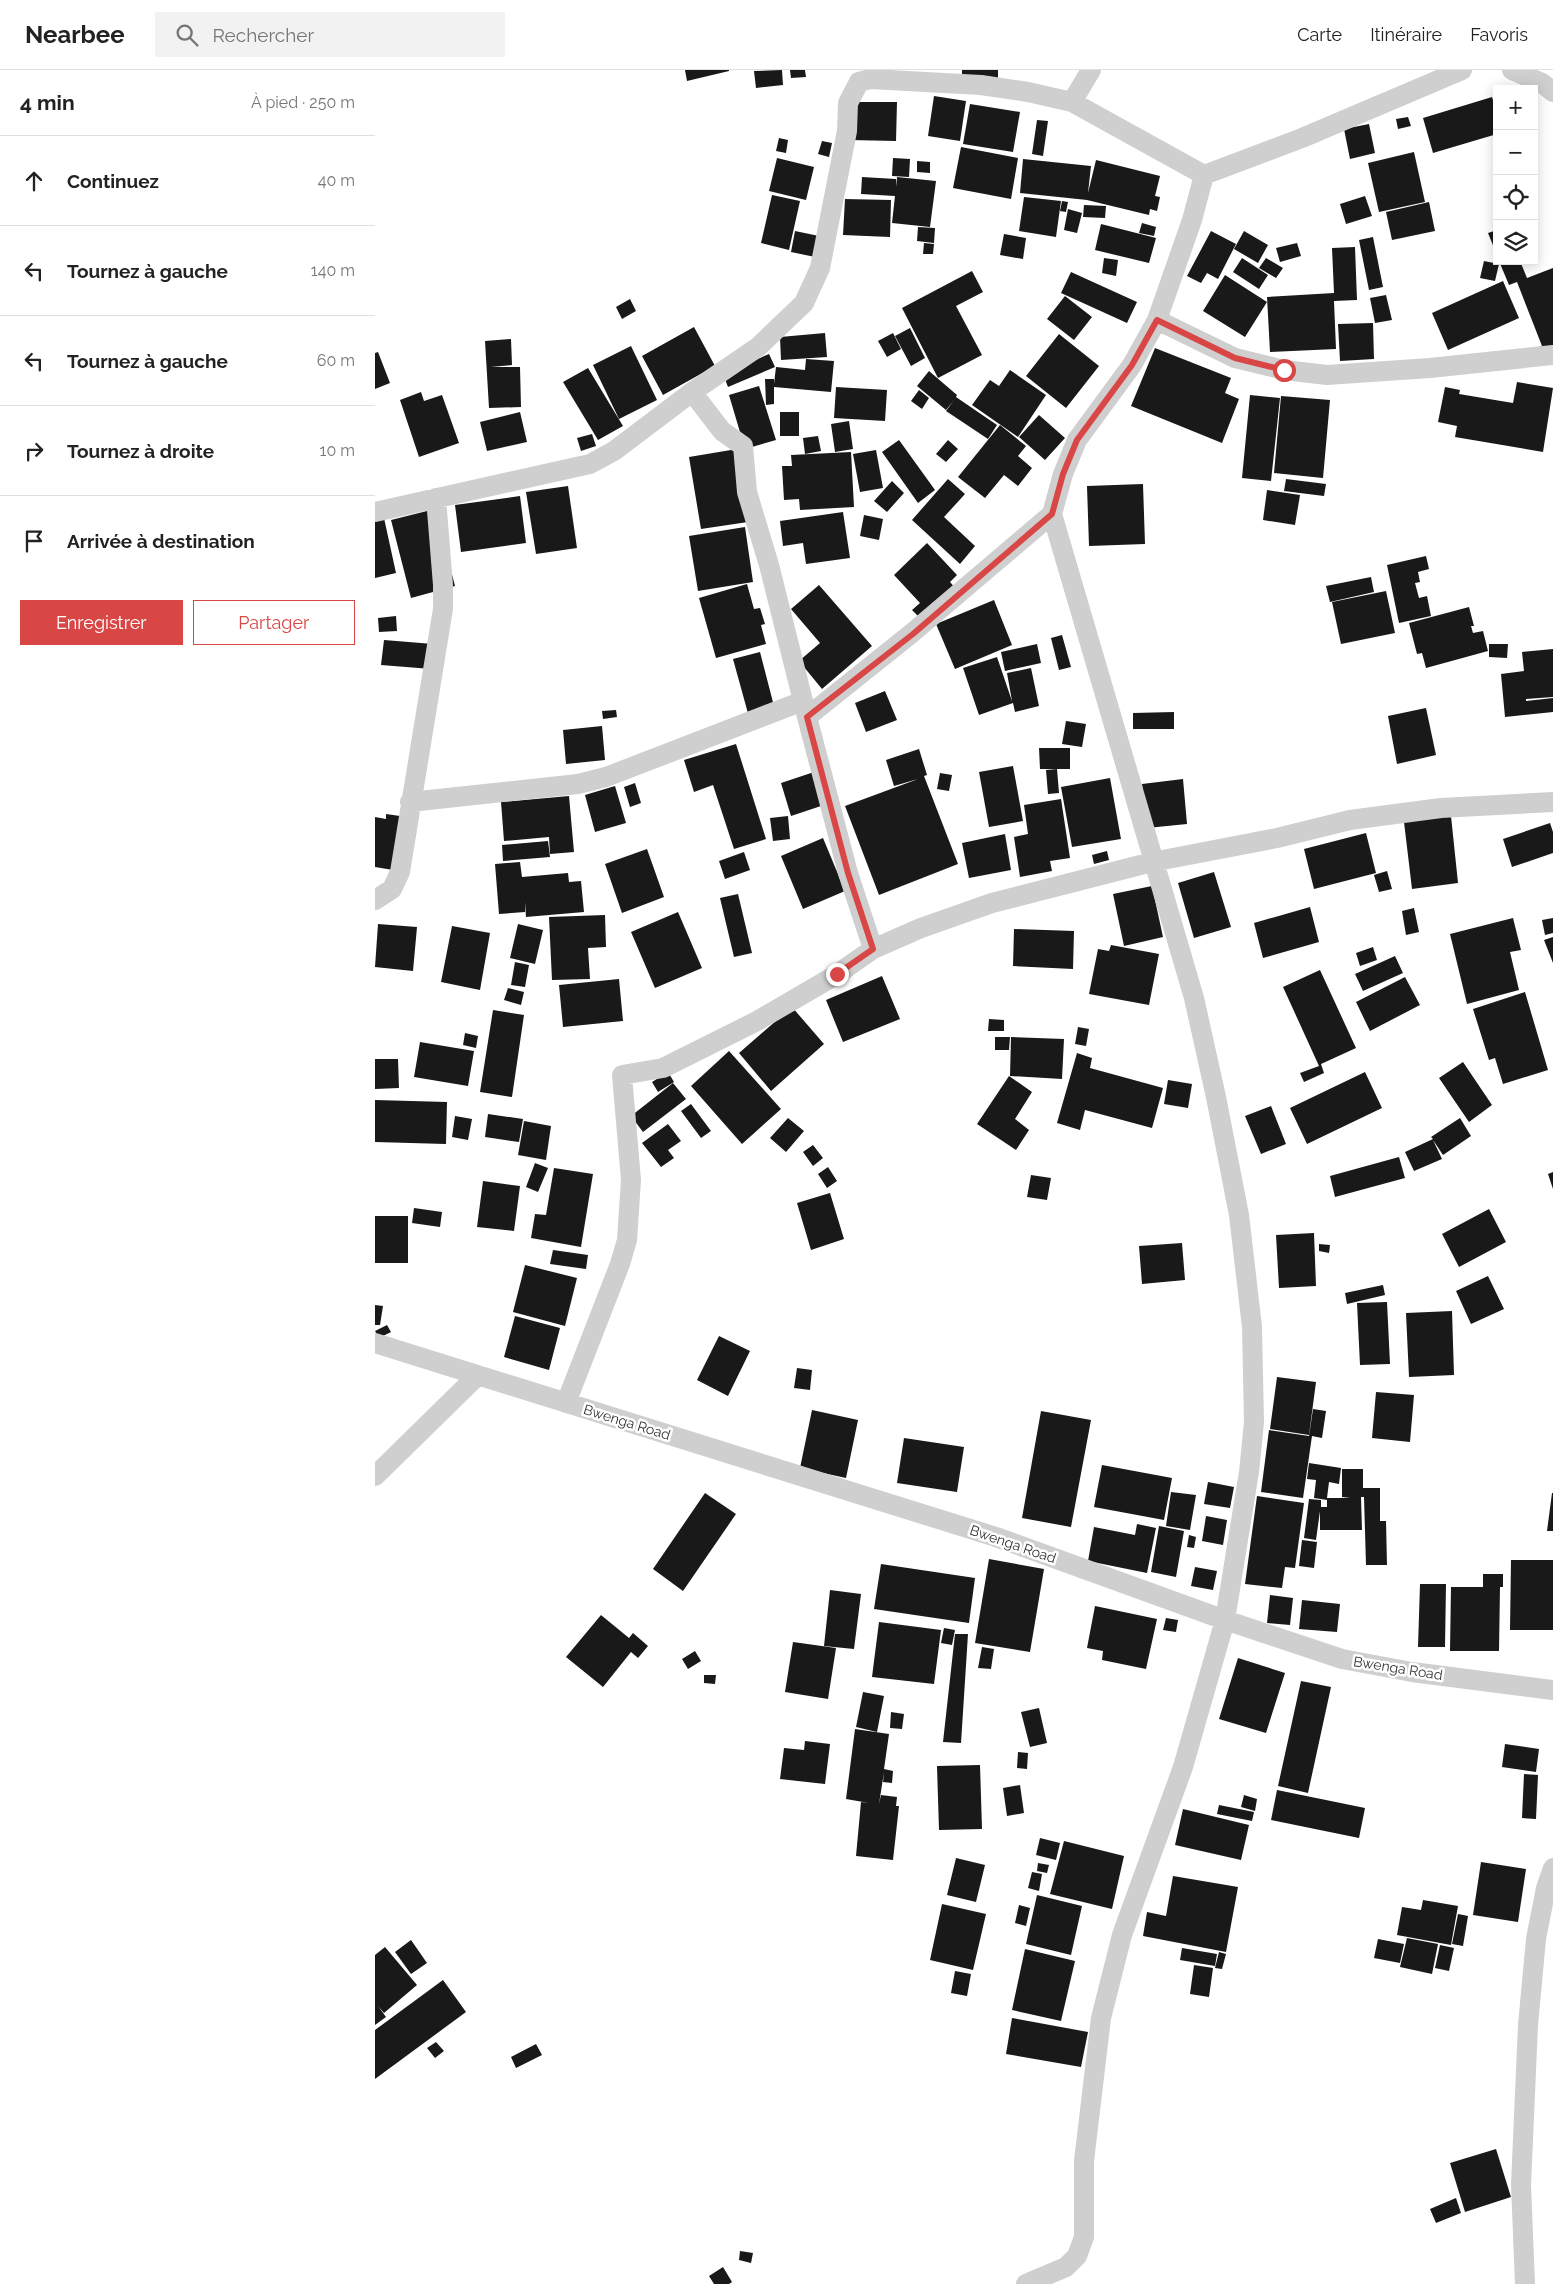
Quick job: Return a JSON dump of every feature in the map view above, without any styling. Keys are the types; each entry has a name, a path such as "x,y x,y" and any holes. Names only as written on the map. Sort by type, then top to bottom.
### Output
{"street":[{"path":"1072,102 1091,70"},
{"path":"375,512 590,464 614,451 692,392 758,347 804,303 820,268 847,131 848,103 859,82 869,79 981,85 1028,92 1072,102 1204,175 1302,138 1462,70"},
{"path":"1512,70 1542,83 1553,92"},
{"path":"1026,2284 1066,2267 1077,2256 1084,2237 1084,2160 1101,2018 1122,1935 1183,1767 1225,1620 1249,1472 1253,1422 1252,1327 1239,1215 1217,1097 1194,998 1152,862 1052,514 1063,474 1077,440 1132,365 1157,320 1192,220 1204,175"},
{"path":"1157,320 1235,358 1284,370 1327,374 1430,368 1553,355"},
{"path":"692,392 722,431 743,446 747,492 769,565 848,873 873,949"},
{"path":"375,900 392,889 399,872 443,609 443,585 436,498"},
{"path":"410,802 578,784 606,777 805,709 913,634 1052,514"},
{"path":"566,1403 620,1264 627,1240 631,1180 622,1075 663,1068 757,1021 837,974 873,949 921,928 992,904 1152,862 1277,838 1359,819 1441,808 1553,802"},
{"name":"Bwenga Road","path":"375,1343 996,1537 1225,1620 1343,1659 1412,1672 1553,1690"},
{"path":"375,1476 478,1375"},
{"path":"1525,2284 1521,2185 1528,2025 1535,1939 1546,1888 1553,1868"}],"building":[{"path":"685,70 729,70 729,71 687,81"},
{"path":"782,70 783,85 756,88 754,71"},
{"path":"790,70 805,70 806,77 791,78"},
{"path":"962,70 998,70 998,80 962,80"},
{"path":"934,96 966,101 960,141 928,136"},
{"path":"1492,97 1493,100 1493,135 1433,153 1423,118"},
{"path":"850,102 897,102 896,141 849,140"},
{"path":"970,104 1020,112 1013,152 963,144"},
{"path":"1408,117 1411,126 1398,129 1396,119"},
{"path":"1037,120 1048,121 1043,156 1032,154"},
{"path":"1369,124 1375,153 1350,159 1344,129"},
{"path":"779,138 788,140 786,153 776,151"},
{"path":"822,141 832,143 829,157 818,154"},
{"path":"961,147 1018,158 1011,199 953,188"},
{"path":"1414,152 1425,202 1379,212 1368,163"},
{"path":"777,158 814,167 806,200 769,191"},
{"path":"893,158 910,159 909,177 892,176"},
{"path":"1023,159 1091,166 1088,193 1096,160 1160,176 1155,196 1160,197 1157,211 1150,209 1149,215 1087,200 1020,193"},
{"path":"917,161 930,162 930,173 917,172"},
{"path":"862,177 896,179 896,187 897,177 936,181 930,227 892,223 895,196 861,194"},
{"path":"772,195 800,201 789,250 761,243"},
{"path":"1365,196 1372,216 1346,224 1340,204"},
{"path":"1024,197 1061,201 1056,237 1019,231"},
{"path":"845,199 891,200 890,237 843,235"},
{"path":"1062,201 1068,202 1066,212 1060,211"},
{"path":"1429,202 1435,231 1392,240 1386,212"},
{"path":"1084,205 1106,206 1105,218 1083,217"},
{"path":"1068,209 1082,213 1077,233 1064,230"},
{"path":"1142,223 1156,227 1154,236 1139,233"},
{"path":"1101,224 1156,238 1149,263 1095,250"},
{"path":"918,227 935,228 934,243 917,241"},
{"path":"795,231 819,236 815,257 791,252"},
{"path":"1211,231 1236,244 1218,279 1207,273 1201,283 1187,276"},
{"path":"1244,231 1268,245 1258,263 1234,249"},
{"path":"1493,231 1493,245 1488,233"},
{"path":"1004,234 1026,238 1023,259 1000,255"},
{"path":"1373,237 1383,287 1369,290 1359,240"},
{"path":"924,243 934,244 933,254 923,254"},
{"path":"1297,243 1301,256 1280,262 1276,248"},
{"path":"1355,247 1357,300 1334,301 1336,349 1270,352 1267,297 1334,293 1332,248"},
{"path":"1104,258 1118,260 1116,276 1102,273"},
{"path":"1242,258 1268,275 1259,289 1233,272"},
{"path":"1266,258 1283,268 1276,278 1259,268"},
{"path":"1484,261 1493,263 1493,265 1499,265 1495,281 1480,278"},
{"path":"1501,265 1522,265 1527,278 1553,268 1553,354 1534,349 1542,346 1517,282 1509,285"},
{"path":"972,271 983,292 956,306 982,355 938,378 902,308"},
{"path":"1071,272 1137,302 1127,323 1061,293"},
{"path":"1225,275 1267,302 1245,337 1203,311"},
{"path":"1503,281 1519,318 1448,350 1432,313"},
{"path":"1386,295 1392,320 1375,323 1370,298"},
{"path":"1065,296 1092,317 1074,340 1047,319"},
{"path":"630,299 636,311 622,319 616,307"},
{"path":"1373,323 1374,359 1340,361 1338,324"},
{"path":"694,327 715,366 663,395 642,356"},
{"path":"910,328 925,358 911,366 895,336"},
{"path":"825,333 827,357 781,360 780,337"},
{"path":"893,333 901,349 887,357 878,341"},
{"path":"1059,334 1099,366 1066,408 1026,376"},
{"path":"511,339 512,365 491,367 520,367 521,407 489,408 485,341"},
{"path":"631,346 657,400 619,419 593,365"},
{"path":"1155,348 1231,378 1225,393 1239,399 1222,443 1131,406"},
{"path":"378,352 390,383 375,389 375,353"},
{"path":"769,354 775,367 728,387 723,374"},
{"path":"806,359 834,361 831,392 774,387 774,404 766,405 765,379 774,379 774,384 776,367 805,370"},
{"path":"588,368 623,426 598,440 563,382"},
{"path":"1010,370 1046,395 1018,437 972,405 990,380 999,386"},
{"path":"929,371 957,395 956,397 997,425 988,439 946,411 954,400 946,410 917,386"},
{"path":"1517,382 1553,388 1543,452 1455,437 1457,426 1438,422 1445,387 1460,390 1459,394 1513,403"},
{"path":"759,386 776,440 745,449 729,395"},
{"path":"836,387 887,390 885,421 834,418"},
{"path":"919,390 929,398 922,409 911,401"},
{"path":"421,392 424,401 442,395 459,443 419,457 400,400"},
{"path":"1250,395 1280,398 1271,481 1242,478"},
{"path":"1281,396 1330,400 1323,478 1274,473"},
{"path":"520,412 527,442 487,451 480,422"},
{"path":"780,412 799,412 799,436 780,436"},
{"path":"1039,415 1065,438 1045,460 1019,437"},
{"path":"849,421 853,449 835,452 831,424"},
{"path":"1000,425 1026,446 1018,456 1032,468 1018,486 1004,475 985,498 958,477"},
{"path":"592,434 596,446 581,451 577,438"},
{"path":"818,436 821,451 805,454 803,438"},
{"path":"899,440 935,490 918,503 882,452"},
{"path":"948,440 958,449 946,462 936,454"},
{"path":"737,449 748,522 701,529 689,457"},
{"path":"876,450 883,488 860,492 853,454"},
{"path":"851,452 854,507 800,510 799,499 784,500 782,466 792,466 791,455"},
{"path":"948,479 965,494 944,517 975,546 960,564 912,520"},
{"path":"1286,479 1326,484 1324,496 1284,491"},
{"path":"892,481 904,493 887,512 874,501"},
{"path":"1143,484 1145,544 1089,546 1087,486"},
{"path":"568,486 577,548 536,554 526,492"},
{"path":"1267,490 1300,495 1295,525 1263,520"},
{"path":"520,496 526,543 461,552 455,505"},
{"path":"435,509 455,586 411,598 391,520"},
{"path":"843,512 850,558 806,564 803,543 783,546 780,521"},
{"path":"864,515 883,519 879,540 860,536"},
{"path":"384,518 396,573 375,578 375,520"},
{"path":"745,527 753,582 698,591 689,536"},
{"path":"927,543 957,575 950,582 957,590 924,622 912,610 920,603 894,575"},
{"path":"1426,556 1429,569 1418,572 1420,582 1415,583 1419,598 1427,596 1431,616 1399,623 1387,565"},
{"path":"1371,577 1374,592 1330,602 1326,586"},
{"path":"747,584 754,609 760,608 765,624 761,625 766,644 716,658 699,598"},
{"path":"819,585 872,646 822,689 799,661 820,643 791,609"},
{"path":"1386,591 1395,633 1341,644 1332,602"},
{"path":"994,600 1012,645 955,669 936,624"},
{"path":"1469,607 1474,626 1471,626 1473,633 1483,631 1488,651 1426,668 1422,653 1417,654 1409,623"},
{"path":"396,616 397,631 379,632 378,618"},
{"path":"1062,635 1071,667 1059,670 1051,638"},
{"path":"384,640 433,644 431,669 381,665"},
{"path":"1037,644 1041,663 1005,671 1001,652"},
{"path":"1489,644 1508,644 1507,658 1489,657"},
{"path":"1553,649 1553,697 1526,699 1526,701 1553,698 1553,712 1505,717 1501,674 1524,671 1522,652"},
{"path":"760,652 775,710 749,717 733,659"},
{"path":"997,657 1012,701 1007,673 1031,668 1039,706 1015,712 1013,703 979,715 963,668"},
{"path":"885,691 897,720 866,732 855,703"},
{"path":"1426,708 1436,755 1397,764 1388,716"},
{"path":"616,710 617,717 603,719 602,711"},
{"path":"1174,712 1174,729 1133,729 1133,713"},
{"path":"1066,721 1086,724 1082,747 1062,744"},
{"path":"602,726 605,760 566,764 563,730"},
{"path":"736,744 766,839 734,849 713,785 694,792 684,760"},
{"path":"1039,748 1070,748 1070,769 1040,769"},
{"path":"919,749 927,775 924,776 958,864 879,895 845,806 918,779 894,786 886,760"},
{"path":"1013,766 1023,821 989,827 979,772"},
{"path":"1057,769 1059,793 1048,794 1046,770"},
{"path":"814,772 824,805 791,816 781,783"},
{"path":"940,773 952,775 949,791 937,789"},
{"path":"1110,778 1121,839 1072,847 1061,787"},
{"path":"1183,779 1187,824 1147,828 1142,784"},
{"path":"635,783 641,803 630,807 624,787"},
{"path":"615,786 626,823 595,832 585,795"},
{"path":"569,796 574,852 550,854 549,837 504,841 501,802"},
{"path":"1061,799 1070,858 1050,861 1052,871 1020,877 1014,837 1028,834 1024,805"},
{"path":"386,814 407,817 399,871 375,867 375,817 386,819"},
{"path":"788,816 790,839 773,841 770,818"},
{"path":"1451,816 1458,883 1412,889 1404,822"},
{"path":"1550,823 1553,832 1553,853 1512,867 1503,839"},
{"path":"1366,833 1376,873 1314,889 1304,849"},
{"path":"1005,834 1011,870 969,878 962,843"},
{"path":"823,838 845,891 803,909 781,856"},
{"path":"548,841 550,857 503,861 502,845"},
{"path":"647,849 664,897 622,913 605,864"},
{"path":"1107,851 1109,860 1094,864 1092,855"},
{"path":"744,852 750,870 725,879 719,861"},
{"path":"520,862 522,877 568,873 569,882 581,881 584,912 526,917 525,902 525,912 499,914 495,864"},
{"path":"1387,871 1392,889 1379,892 1374,875"},
{"path":"1214,872 1231,927 1194,938 1178,883"},
{"path":"1152,886 1163,937 1124,946 1113,894"},
{"path":"738,894 752,953 734,957 720,898"},
{"path":"1310,907 1319,942 1263,958 1254,923"},
{"path":"1414,908 1419,932 1406,935 1402,911"},
{"path":"678,912 702,968 655,988 631,932"},
{"path":"605,915 606,947 588,948 590,979 552,980 549,917"},
{"path":"1513,918 1521,950 1510,952 1519,990 1467,1004 1450,934"},
{"path":"1553,918 1553,933 1545,935 1542,920"},
{"path":"378,924 417,927 413,971 375,967"},
{"path":"518,924 543,930 535,964 510,958"},
{"path":"452,926 490,933 480,990 441,982"},
{"path":"1014,929 1074,931 1073,969 1013,966"},
{"path":"1553,937 1553,963 1544,940"},
{"path":"1111,945 1159,954 1149,1005 1089,994 1098,949 1109,951"},
{"path":"1373,947 1377,960 1360,966 1356,953"},
{"path":"1395,956 1403,973 1363,991 1355,974"},
{"path":"515,962 529,965 525,987 511,985"},
{"path":"1320,970 1356,1048 1321,1064 1324,1073 1304,1082 1300,1073 1319,1066 1283,987"},
{"path":"882,976 900,1019 843,1042 826,1000"},
{"path":"1405,977 1420,1005 1370,1031 1356,1002"},
{"path":"619,979 623,1021 563,1027 559,985"},
{"path":"508,988 524,992 521,1005 504,1000"},
{"path":"1525,992 1548,1070 1503,1084 1495,1058 1489,1060 1473,1009"},
{"path":"792,1007 824,1044 771,1091 739,1053"},
{"path":"493,1010 524,1015 512,1097 480,1092"},
{"path":"989,1019 1004,1020 1004,1031 988,1031"},
{"path":"1078,1027 1089,1029 1086,1046 1075,1044"},
{"path":"465,1033 478,1036 476,1048 463,1045"},
{"path":"995,1037 1010,1037 1009,1050 995,1050"},
{"path":"1011,1037 1064,1039 1062,1079 1010,1076"},
{"path":"420,1042 474,1051 468,1086 414,1077"},
{"path":"729,1051 781,1109 742,1144 691,1086"},
{"path":"1077,1053 1092,1058 1090,1068 1163,1088 1152,1128 1085,1110 1080,1130 1057,1123"},
{"path":"375,1059 398,1059 399,1088 375,1089"},
{"path":"1463,1062 1492,1105 1469,1122 1439,1078"},
{"path":"668,1072 674,1082 658,1092 652,1082"},
{"path":"1365,1072 1382,1108 1307,1144 1290,1108"},
{"path":"1009,1076 1032,1092 1015,1119 1029,1130 1016,1150 977,1124"},
{"path":"1168,1080 1192,1084 1188,1108 1164,1104"},
{"path":"673,1083 686,1099 643,1132 631,1116"},
{"path":"375,1100 447,1102 446,1144 375,1142"},
{"path":"691,1104 711,1131 701,1138 681,1111"},
{"path":"1271,1106 1286,1144 1261,1154 1245,1116"},
{"path":"488,1114 523,1119 519,1142 485,1137"},
{"path":"455,1116 472,1119 468,1140 452,1137"},
{"path":"788,1118 804,1131 786,1152 770,1138"},
{"path":"1460,1118 1471,1136 1443,1155 1433,1140 1442,1159 1414,1171 1405,1152 1433,1139 1431,1137"},
{"path":"524,1121 551,1126 546,1160 518,1155"},
{"path":"668,1124 681,1141 668,1150 674,1158 661,1167 642,1143"},
{"path":"813,1145 823,1158 813,1166 803,1152"},
{"path":"1399,1157 1405,1178 1335,1197 1330,1176"},
{"path":"535,1163 548,1168 538,1192 526,1187"},
{"path":"828,1167 837,1181 827,1188 818,1174"},
{"path":"554,1168 593,1174 581,1247 531,1238 535,1214 546,1215"},
{"path":"1553,1172 1553,1189 1548,1174"},
{"path":"1031,1175 1051,1178 1047,1200 1027,1197"},
{"path":"483,1181 520,1186 514,1231 477,1227"},
{"path":"830,1193 844,1239 811,1250 797,1203"},
{"path":"414,1208 442,1212 440,1227 412,1223"},
{"path":"1489,1209 1506,1242 1459,1267 1442,1234"},
{"path":"375,1216 408,1216 408,1263 375,1263"},
{"path":"1314,1233 1316,1286 1279,1288 1276,1235"},
{"path":"1182,1243 1185,1280 1142,1284 1139,1246"},
{"path":"1319,1244 1330,1245 1329,1253 1319,1251"},
{"path":"553,1250 588,1255 586,1269 550,1264"},
{"path":"525,1265 577,1278 565,1326 513,1312"},
{"path":"1488,1276 1504,1309 1471,1324 1456,1291"},
{"path":"1383,1285 1385,1295 1347,1304 1345,1293"},
{"path":"1387,1302 1390,1364 1360,1365 1357,1303"},
{"path":"375,1305 383,1306 380,1325 375,1325"},
{"path":"1452,1311 1454,1375 1409,1377 1406,1313"},
{"path":"515,1316 560,1328 549,1370 504,1357"},
{"path":"387,1325 391,1332 379,1338 375,1331"},
{"path":"719,1336 750,1351 728,1396 697,1380"},
{"path":"797,1368 812,1370 810,1390 794,1388"},
{"path":"1277,1377 1316,1382 1309,1435 1270,1429"},
{"path":"1376,1392 1414,1395 1410,1442 1372,1438"},
{"path":"1313,1409 1326,1411 1322,1438 1312,1436 1303,1498 1261,1492 1269,1430 1309,1436"},
{"path":"812,1410 858,1420 846,1478 800,1468"},
{"path":"1041,1411 1091,1420 1071,1527 1022,1518"},
{"path":"904,1438 964,1447 957,1492 897,1483"},
{"path":"1309,1463 1341,1468 1339,1484 1329,1482 1327,1498 1350,1498 1342,1497 1342,1469 1363,1469 1363,1488 1380,1488 1380,1521 1386,1521 1387,1565 1366,1565 1364,1497 1361,1497 1362,1530 1320,1530 1320,1511 1316,1540 1304,1538 1309,1499 1321,1500 1321,1507 1327,1507 1327,1500 1314,1498 1316,1480 1307,1479"},
{"path":"1102,1465 1172,1478 1164,1520 1094,1507"},
{"path":"1208,1482 1234,1487 1230,1508 1204,1504"},
{"path":"1171,1492 1196,1495 1190,1530 1166,1526"},
{"path":"705,1493 736,1514 683,1591 653,1569"},
{"path":"1552,1493 1553,1531 1547,1531"},
{"path":"1257,1496 1304,1503 1295,1568 1285,1567 1282,1588 1245,1584"},
{"path":"1206,1516 1227,1520 1223,1545 1202,1541"},
{"path":"1137,1524 1156,1528 1147,1573 1088,1561 1094,1527 1135,1535"},
{"path":"1159,1526 1184,1531 1176,1577 1151,1572"},
{"path":"1189,1535 1196,1537 1194,1548 1187,1547"},
{"path":"1302,1540 1317,1542 1314,1568 1299,1566"},
{"path":"989,1559 1044,1569 1030,1652 975,1643"},
{"path":"1511,1560 1553,1560 1553,1630 1510,1630"},
{"path":"881,1564 975,1578 969,1623 874,1609"},
{"path":"1195,1567 1217,1571 1213,1590 1191,1586"},
{"path":"1483,1574 1503,1574 1503,1587 1500,1587 1499,1651 1450,1651 1451,1587 1483,1587"},
{"path":"1420,1584 1446,1584 1445,1647 1418,1647"},
{"path":"830,1590 861,1594 854,1649 824,1646"},
{"path":"1270,1595 1293,1598 1290,1625 1267,1623"},
{"path":"1302,1600 1340,1604 1337,1632 1299,1629"},
{"path":"1095,1606 1157,1619 1146,1669 1102,1660 1103,1651 1087,1648"},
{"path":"601,1615 629,1638 633,1633 648,1646 638,1658 631,1652 603,1687 566,1657"},
{"path":"1166,1618 1178,1620 1176,1632 1163,1630"},
{"path":"879,1622 941,1630 934,1684 872,1677"},
{"path":"944,1628 955,1630 952,1645 941,1643"},
{"path":"955,1634 968,1634 961,1743 943,1742"},
{"path":"793,1642 836,1648 828,1699 785,1692"},
{"path":"982,1647 994,1649 991,1669 978,1668"},
{"path":"695,1651 701,1661 688,1669 682,1659"},
{"path":"1238,1658 1285,1673 1266,1733 1219,1719"},
{"path":"704,1675 716,1675 715,1684 704,1683"},
{"path":"1301,1681 1331,1687 1308,1793 1278,1786"},
{"path":"863,1692 884,1696 877,1732 856,1727"},
{"path":"1039,1708 1047,1743 1030,1747 1021,1712"},
{"path":"891,1712 904,1714 902,1729 890,1728"},
{"path":"855,1729 889,1734 884,1769 893,1771 892,1783 883,1782 884,1772 879,1804 881,1795 897,1797 896,1806 899,1806 893,1860 856,1856 861,1802 869,1803 846,1799"},
{"path":"805,1741 830,1744 825,1784 780,1779 784,1748 804,1750"},
{"path":"1505,1744 1539,1749 1536,1772 1502,1767"},
{"path":"1018,1752 1028,1753 1027,1769 1017,1768"},
{"path":"980,1765 982,1829 939,1830 937,1766"},
{"path":"1524,1774 1538,1775 1536,1819 1522,1818"},
{"path":"1020,1785 1024,1813 1007,1816 1003,1788"},
{"path":"1277,1790 1365,1808 1359,1838 1271,1820"},
{"path":"1244,1795 1257,1799 1255,1811 1241,1807"},
{"path":"1219,1805 1254,1812 1252,1821 1217,1814"},
{"path":"1183,1809 1249,1825 1241,1860 1175,1845"},
{"path":"1040,1838 1060,1843 1056,1860 1036,1855"},
{"path":"1064,1841 1124,1856 1112,1909 1050,1894"},
{"path":"956,1858 985,1865 976,1902 947,1895"},
{"path":"1481,1862 1526,1869 1518,1922 1473,1915"},
{"path":"1038,1863 1049,1865 1047,1873 1037,1871"},
{"path":"1032,1872 1042,1874 1039,1891 1028,1888"},
{"path":"1173,1876 1238,1887 1226,1952 1143,1936 1147,1912 1166,1916"},
{"path":"1037,1895 1082,1906 1071,1955 1026,1944"},
{"path":"1423,1900 1458,1906 1451,1945 1397,1935 1402,1907 1421,1910"},
{"path":"942,1904 986,1914 973,1970 930,1960"},
{"path":"1019,1905 1030,1908 1026,1926 1015,1923"},
{"path":"1458,1914 1468,1916 1463,1946 1452,1944"},
{"path":"1407,1938 1438,1944 1432,1974 1400,1967"},
{"path":"1378,1939 1404,1944 1400,1963 1374,1958"},
{"path":"411,1940 427,1963 411,1974 395,1952"},
{"path":"1440,1945 1454,1948 1449,1971 1435,1968"},
{"path":"385,1947 417,1985 384,2013 378,2006 386,2017 375,2025 375,1955"},
{"path":"1182,1948 1217,1954 1215,1966 1180,1960"},
{"path":"1025,1949 1075,1961 1061,2021 1012,2010"},
{"path":"1219,1952 1226,1954 1222,1969 1215,1968"},
{"path":"1194,1965 1213,1968 1209,1997 1190,1994"},
{"path":"955,1971 971,1974 967,1996 951,1993"},
{"path":"443,1980 466,2012 375,2079 375,2030"},
{"path":"1012,2018 1088,2032 1081,2067 1006,2054"},
{"path":"436,2042 444,2051 435,2058 427,2048"},
{"path":"536,2044 542,2055 516,2068 511,2057"},
{"path":"1496,2149 1511,2197 1465,2212 1450,2163"},
{"path":"1456,2198 1461,2213 1436,2223 1430,2209"},
{"path":"740,2251 753,2253 751,2263 739,2260"},
{"path":"723,2267 732,2282 729,2284 714,2284 709,2276"}],"route":[{"path":"837,974 873,949 848,873 807,717 913,634 1052,514 1063,474 1077,440 1132,365 1157,320 1235,358 1284,370"}]}
